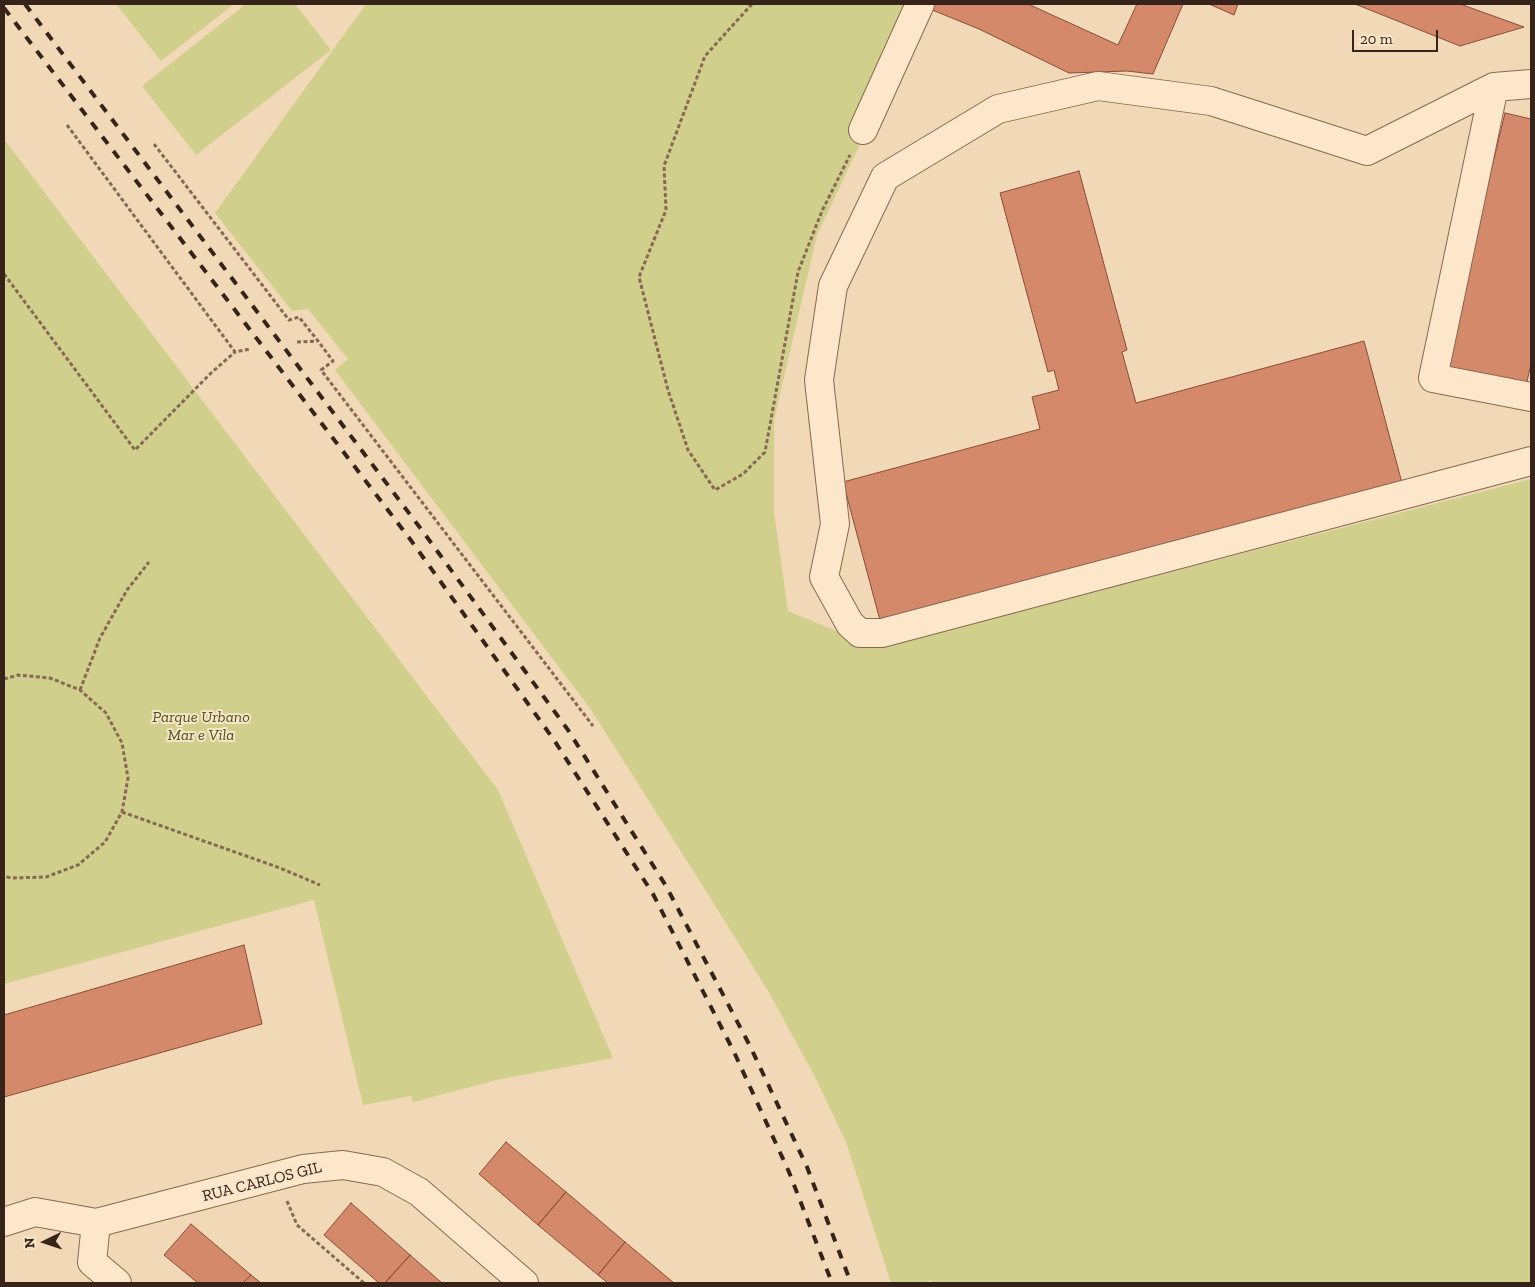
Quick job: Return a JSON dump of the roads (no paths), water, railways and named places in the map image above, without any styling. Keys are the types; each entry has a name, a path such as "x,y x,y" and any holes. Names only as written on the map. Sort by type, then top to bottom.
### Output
{"street":[{"path":"863,130 920,4"},
{"path":"1531,84 1494,87 1367,151 1211,101 1098,86 998,109 885,178 833,286 819,380 835,524 824,577 850,624 860,632 882,632 1531,461"},
{"path":"1494,87 1433,378 1531,397"},
{"name":"RUA CARLOS GIL","path":"96,1223 322,1165 356,1166 383,1172 419,1192 524,1283"},
{"path":"4,1222 35,1212 96,1223 92,1262 117,1283"}],"railway":[{"path":"25,4 424,533 568,730 666,886 750,1046 807,1167 851,1283"},
{"path":"4,8 410,539 554,740 653,894 734,1052 789,1172 832,1283"}],"park label":[{"name":"Parque Urbano Mar e Vila","path":"201,726"}]}
